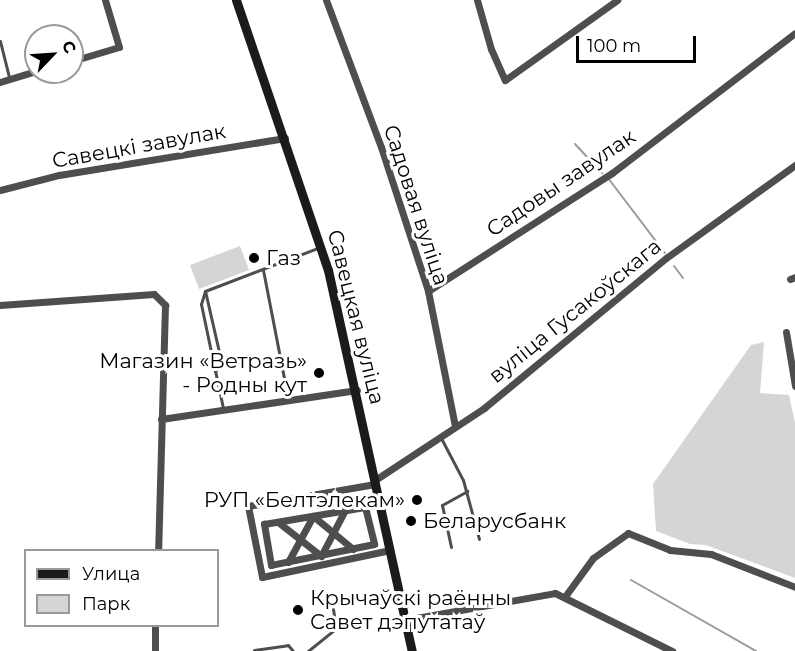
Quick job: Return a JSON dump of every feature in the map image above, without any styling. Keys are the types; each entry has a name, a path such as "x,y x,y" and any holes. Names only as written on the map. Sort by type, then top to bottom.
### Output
{"street":[{"path":"84,57 119,46 105,0"},
{"name":"Савецкая вуліца","path":"236,0 321,247 358,390 375,482 412,651"},
{"name":"Садовая вуліца","path":"326,0 381,147 429,291 456,426"},
{"path":"477,0 490,49 506,80 617,0"},
{"name":"Садовы завулак","path":"429,291 612,173 795,33"},
{"path":"0,82 24,75"},
{"name":"Савецкі завулак","path":"0,190 59,175 285,138"},
{"name":"вуліца Гусакоўскага","path":"375,482 456,426 563,345 666,258 795,165"},
{"path":"0,305 154,294 165,305 158,549"},
{"path":"786,332 795,386"},
{"path":"161,419 358,390"},
{"path":"375,482 248,506 262,577 390,550"},
{"path":"365,507 374,544 271,565 264,524 345,510 365,507"},
{"path":"321,556 345,510"},
{"path":"312,516 353,549"},
{"path":"288,562 312,516"},
{"path":"278,522 321,556"},
{"path":"566,595 593,558 628,533 679,552 711,554 795,587"},
{"path":"405,620 534,594 566,595 672,651"},
{"path":"155,627 155,651"}],"lane":[{"path":"0,41 10,79"},
{"path":"205,291 321,247"},
{"path":"263,270 288,399"},
{"path":"205,291 222,365 215,371"},
{"path":"205,291 201,304 224,409"},
{"path":"440,436 467,491 479,539"},
{"path":"451,547 442,505 467,491"},
{"path":"308,651 336,628 333,609"},
{"path":"254,650 288,645 293,651"}],"green space":[{"path":"240,246 249,270 199,289 190,265"},
{"path":"764,342 760,393 789,395 795,423 795,578 706,545 690,544 656,531 653,484 751,345"}],"waterway":[{"path":"575,144 602,173"},
{"path":"608,178 665,253"},
{"path":"674,266 683,278"},
{"path":"631,580 756,651"}],"place":[{"name":"Газ","path":"254,258"},
{"name":"Магазин «Ветразь» - Родны кут","path":"319,373"},
{"name":"РУП «Белтэлекам»","path":"417,500"},
{"name":"Беларусбанк","path":"411,521"},
{"name":"Крычаўскі раённы Савет дэпутатаў","path":"298,610"}]}
